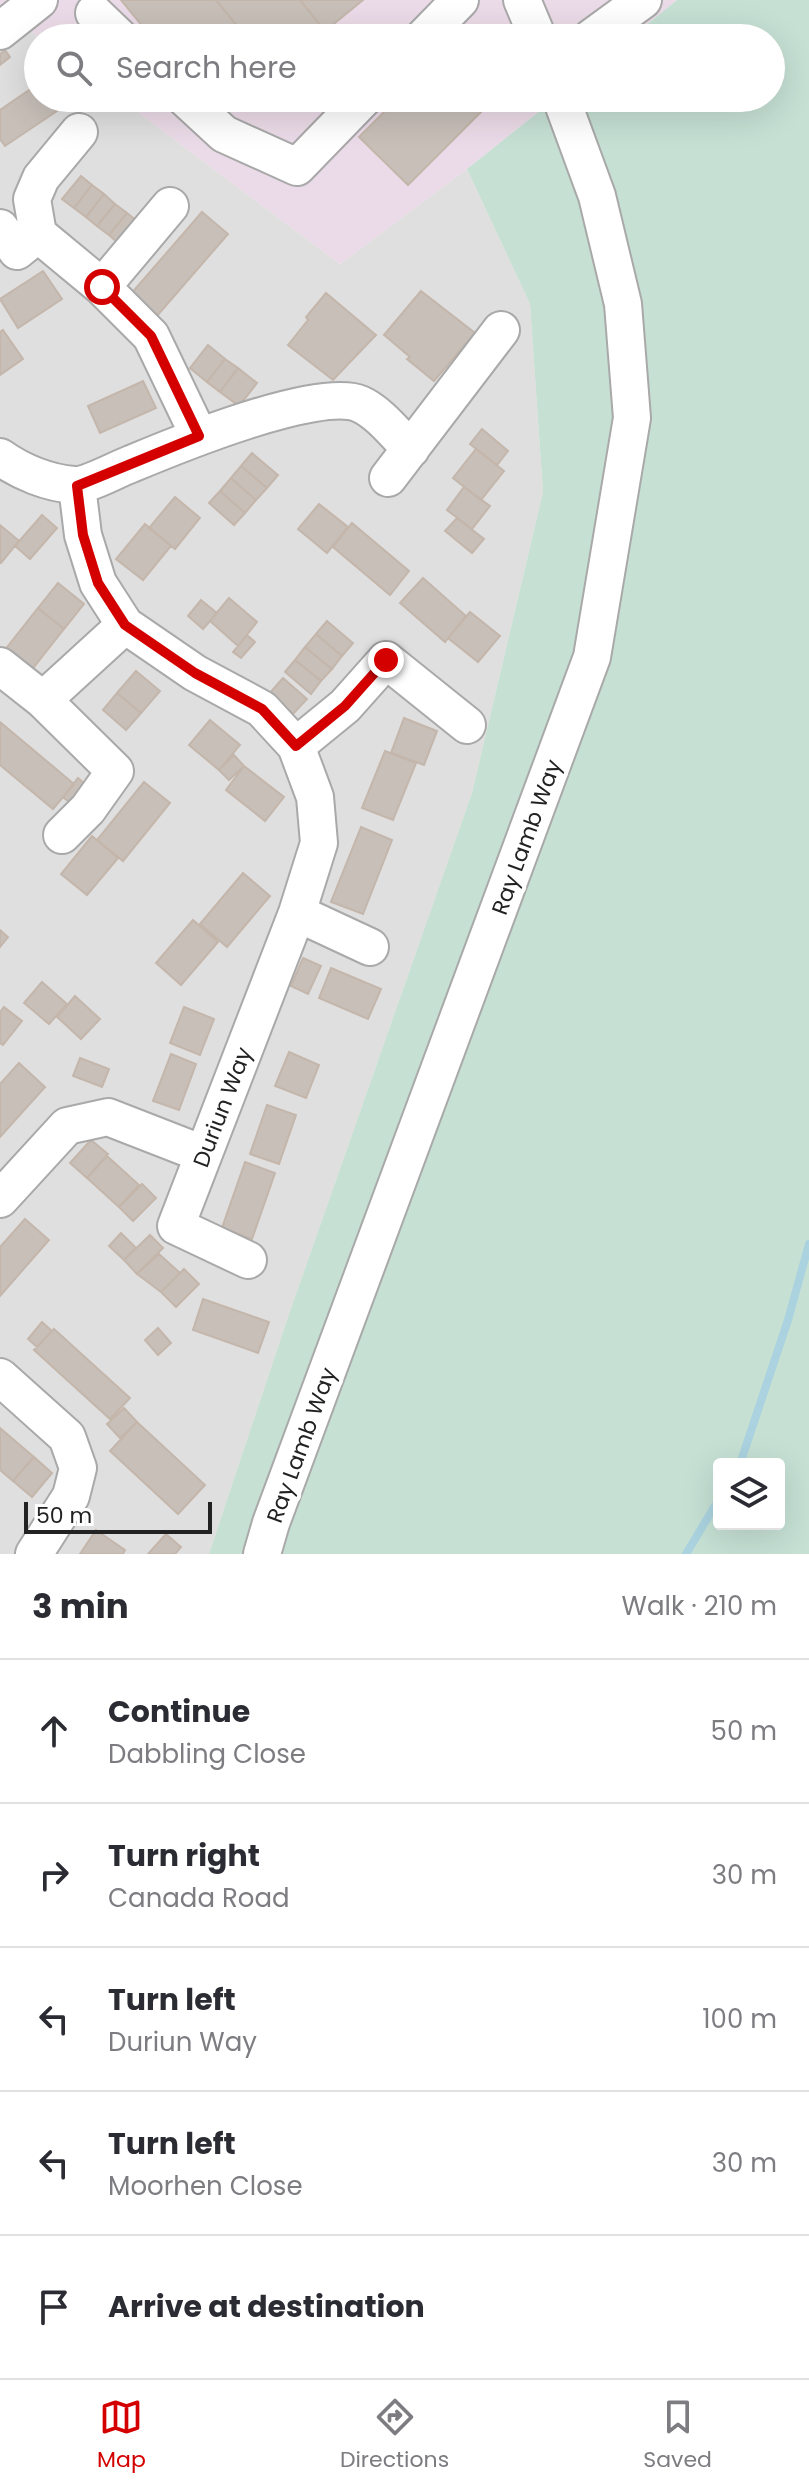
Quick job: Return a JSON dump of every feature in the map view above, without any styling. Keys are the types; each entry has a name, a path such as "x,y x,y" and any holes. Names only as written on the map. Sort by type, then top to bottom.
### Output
{"street":[{"path":"0,31 39,0"},
{"path":"437,24 460,0"},
{"path":"522,0 532,24"},
{"path":"610,24 643,0"},
{"path":"94,13 105,24"},
{"path":"200,112 224,134 297,167 350,112"},
{"name":"Ray Lamb Way","path":"262,1554 592,657 632,418 623,304 597,196 566,112"},
{"path":"79,132 41,178 32,199 38,234 102,287 151,336 199,436"},
{"path":"102,287 170,206"},
{"path":"0,228 17,251 38,234"},
{"path":"388,478 501,330"},
{"path":"0,457 15,468 77,486 199,436 288,408 325,401 359,403 374,413 411,449"},
{"name":"Duriun Way","path":"77,486 83,535 98,583 125,625 195,673 262,709 296,746 315,797 319,843 297,913 176,1226 248,1260"},
{"path":"43,700 125,625"},
{"path":"296,746 345,706 386,660 467,725"},
{"path":"0,666 43,700 115,771 88,809 62,835"},
{"path":"297,913 370,947"},
{"path":"0,1199 67,1126 80,1123 108,1117 203,1154"},
{"path":"0,1377 67,1437 78,1468 71,1496 34,1554"}],"shaded area":[{"path":"0,0 677,0 647,24 24,26 0,8"},
{"path":"0,8 24,26 24,112 138,112 340,264 467,169 530,304 543,492 472,793 288,1317 209,1554 0,1554"},
{"path":"138,112 538,112 340,264"}],"green space":[{"path":"677,0 809,0 809,1554 209,1554 288,1317 472,793 543,492 530,304 467,169 538,112 785,112 785,24 647,24"}],"building":[{"path":"121,0 216,0 236,24 141,24"},
{"path":"216,0 300,0 319,24 236,24"},
{"path":"300,0 363,0 334,24 319,24"},
{"path":"5,50 10,57 0,65 0,54"},
{"path":"24,94 24,112 56,112 5,146 0,139 0,110"},
{"path":"212,112 226,112 218,119"},
{"path":"384,112 481,112 408,185 359,137"},
{"path":"81,176 92,185 74,208 62,199"},
{"path":"92,185 104,194 86,217 74,208"},
{"path":"104,194 115,204 97,226 86,217"},
{"path":"115,204 127,213 109,235 97,226"},
{"path":"202,212 228,234 156,317 130,295"},
{"path":"127,213 138,222 120,245 109,235"},
{"path":"43,271 62,299 18,328 0,299"},
{"path":"421,291 475,333 434,381 384,335"},
{"path":"326,293 376,335 333,380 288,345"},
{"path":"3,330 23,359 0,375 0,332"},
{"path":"208,345 225,359 207,382 190,368"},
{"path":"225,359 238,368 220,392 207,382"},
{"path":"238,368 257,383 239,406 220,392"},
{"path":"143,381 156,408 100,433 88,406"},
{"path":"482,429 508,451 497,465 470,444"},
{"path":"476,449 504,471 481,500 453,478"},
{"path":"252,453 278,475 267,488 241,466"},
{"path":"241,466 267,488 256,500 231,478"},
{"path":"231,478 256,500 245,513 220,491"},
{"path":"464,487 490,506 472,529 447,510"},
{"path":"220,491 245,513 234,525 209,503"},
{"path":"175,497 200,518 175,549 149,528"},
{"path":"319,504 348,527 327,553 298,529"},
{"path":"42,515 57,528 30,559 15,546"},
{"path":"457,518 484,539 472,553 445,531"},
{"path":"352,523 409,571 390,595 333,547"},
{"path":"145,524 171,546 143,580 116,559"},
{"path":"0,525 19,541 1,563 0,562"},
{"path":"423,578 466,616 445,642 400,603"},
{"path":"58,583 84,604 64,629 38,608"},
{"path":"229,598 257,622 238,646 210,621"},
{"path":"201,600 217,613 203,629 188,616"},
{"path":"38,608 64,629 30,672 4,651"},
{"path":"470,612 500,636 478,662 448,638"},
{"path":"327,621 353,643 342,656 316,634"},
{"path":"316,634 342,656 332,669 305,647"},
{"path":"247,635 255,642 241,658 233,652"},
{"path":"305,647 332,669 321,681 295,660"},
{"path":"295,660 321,681 311,694 285,672"},
{"path":"136,671 160,691 141,713 117,693"},
{"path":"283,678 307,699 293,714 269,694"},
{"path":"117,693 141,713 126,730 103,710"},
{"path":"404,718 437,731 424,765 391,753"},
{"path":"210,720 240,745 219,770 189,745"},
{"path":"0,722 74,784 53,809 0,765"},
{"path":"385,751 416,763 393,820 362,808"},
{"path":"234,755 244,766 229,780 219,770"},
{"path":"244,766 284,797 265,821 226,790"},
{"path":"78,778 93,791 78,809 63,797"},
{"path":"144,782 170,803 123,861 97,840"},
{"path":"361,827 392,840 363,914 331,902"},
{"path":"92,836 118,858 87,895 61,874"},
{"path":"243,873 270,896 227,947 200,924"},
{"path":"193,920 218,942 181,985 156,963"},
{"path":"0,930 8,937 0,947"},
{"path":"303,958 321,966 308,994 291,986"},
{"path":"331,968 381,989 368,1019 319,998"},
{"path":"42,982 67,1004 49,1024 24,1003"},
{"path":"75,996 100,1019 81,1039 57,1017"},
{"path":"4,1007 22,1021 3,1045 0,1043 0,1012"},
{"path":"184,1007 214,1019 200,1055 170,1043"},
{"path":"289,1052 319,1065 306,1098 275,1086"},
{"path":"171,1054 196,1064 179,1110 153,1101"},
{"path":"80,1058 109,1069 102,1087 73,1076"},
{"path":"19,1063 45,1087 0,1137 0,1084"},
{"path":"267,1105 296,1115 279,1164 250,1154"},
{"path":"91,1140 108,1154 87,1178 70,1163"},
{"path":"107,1156 139,1185 119,1207 87,1178"},
{"path":"245,1162 275,1173 252,1239 222,1228"},
{"path":"142,1184 156,1198 133,1221 119,1207"},
{"path":"25,1219 49,1240 0,1296 0,1247"},
{"path":"121,1233 136,1248 124,1260 109,1246"},
{"path":"150,1235 163,1248 137,1274 124,1260"},
{"path":"159,1254 180,1273 161,1292 137,1274"},
{"path":"184,1269 199,1284 176,1307 161,1292"},
{"path":"203,1299 269,1322 258,1353 193,1330"},
{"path":"42,1322 52,1331 37,1347 28,1339"},
{"path":"158,1328 171,1343 158,1355 145,1340"},
{"path":"54,1329 130,1398 110,1419 34,1350"},
{"path":"124,1408 137,1422 120,1438 107,1424"},
{"path":"137,1422 205,1485 178,1514 110,1451"},
{"path":"0,1428 34,1457 13,1481 0,1470"},
{"path":"34,1457 52,1473 32,1497 13,1481"},
{"path":"96,1530 125,1550 123,1554 80,1554"},
{"path":"166,1534 181,1547 175,1554 148,1554"}],"waterway":[{"path":"742,1458 788,1320 809,1244"},
{"path":"686,1554 713,1509"}],"route":[{"path":"102,287 151,336 199,436 77,486 83,535 98,583 125,625 195,673 262,709 296,746 345,706 386,660"}]}
